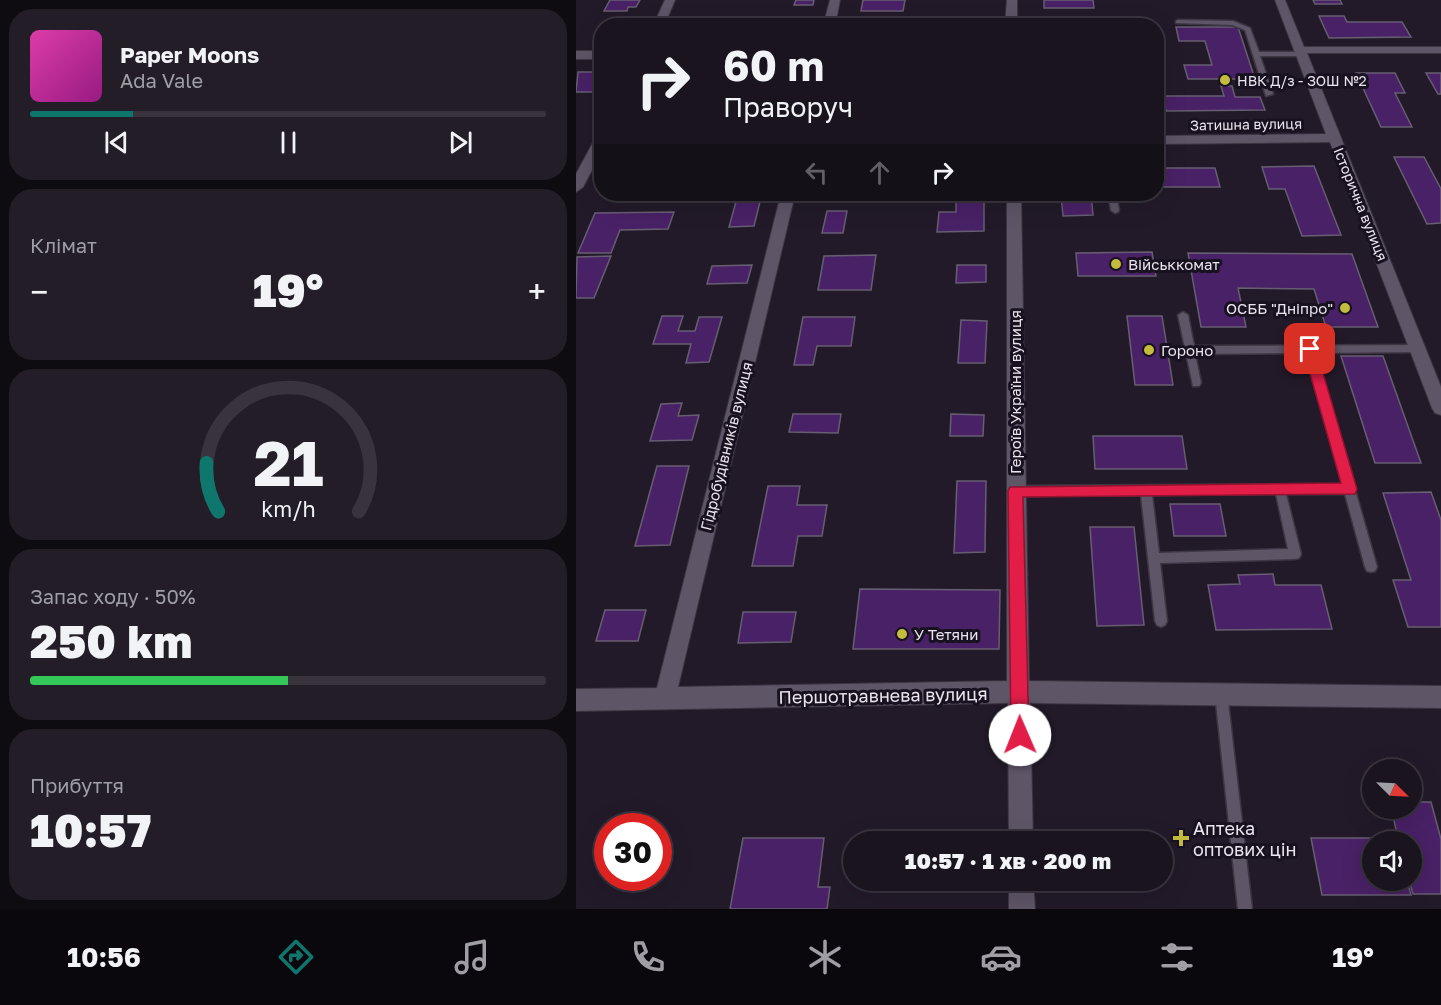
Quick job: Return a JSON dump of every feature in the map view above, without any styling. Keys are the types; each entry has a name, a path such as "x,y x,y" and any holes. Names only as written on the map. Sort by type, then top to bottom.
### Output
{"street":[{"path":"662,18 670,0"},
{"path":"831,18 835,0"},
{"path":"1011,18 1012,0"},
{"name":"Історична вулиця","path":"1280,0 1441,408"},
{"path":"1301,52 1441,50"},
{"path":"576,55 594,55"},
{"name":"Затишна вулиця","path":"1164,140 1335,138"},
{"path":"576,187 594,152"},
{"name":"Гідробудівників вулиця","path":"665,698 786,201"},
{"name":"Героїв України вулиця","path":"1014,201 1015,491 1021,831"},
{"name":"Першотравнева вулиця","path":"576,700 1020,692 1441,697"},
{"path":"1021,891 1022,909"}],"lane":[{"path":"1178,22 1233,23 1248,29 1269,94"},
{"path":"1257,54 1301,52"},
{"path":"1113,201 1115,210"},
{"path":"1183,315 1196,383"},
{"path":"1190,350 1418,348"},
{"path":"1310,349 1371,567"},
{"path":"1015,491 1350,489"},
{"path":"1146,490 1161,621"},
{"path":"1154,558 1295,554 1280,490"},
{"path":"1221,693 1245,909"}],"building":[{"path":"610,0 640,0 636,7 628,7 627,11 604,11"},
{"path":"796,0 814,0 813,5 794,5"},
{"path":"863,0 905,0 903,11 861,11"},
{"path":"1044,0 1093,0 1094,8 1044,8"},
{"path":"1313,0 1340,0 1342,4 1315,4"},
{"path":"1319,16 1344,16 1347,22 1402,22 1411,37 1329,38"},
{"path":"1176,27 1238,27 1255,79 1188,79 1184,65 1212,65 1205,41 1179,41"},
{"path":"578,72 594,72 594,92 576,92"},
{"path":"1356,73 1395,73 1405,93 1395,93 1412,127 1381,127"},
{"path":"1426,73 1441,73 1441,94 1438,94"},
{"path":"1221,86 1232,86 1235,97 1260,97 1265,110 1166,111 1164,101 1164,96 1224,96"},
{"path":"1394,157 1424,157 1441,189 1441,223 1427,224"},
{"path":"1314,166 1341,235 1302,236 1285,189 1269,189 1262,167"},
{"path":"1164,168 1215,168 1220,187 1164,187"},
{"path":"736,201 760,201 754,226 729,227"},
{"path":"956,201 984,201 984,231 937,232 939,212 956,212"},
{"path":"1062,201 1092,201 1093,215 1063,216"},
{"path":"827,211 847,211 843,233 822,233"},
{"path":"674,212 668,229 620,230 611,253 578,253 595,213"},
{"name":"Військкомат","path":"1152,252 1156,276 1078,276 1076,253"},
{"name":"ОСББ \"Днiпро\"","path":"1188,253 1352,254 1378,327 1326,327 1314,289 1238,288 1246,327 1201,327"},
{"path":"876,255 871,290 818,290 824,256"},
{"path":"611,256 594,298 576,298 577,257"},
{"path":"752,265 747,283 707,284 712,266"},
{"path":"957,265 986,265 986,282 956,283"},
{"path":"662,316 683,316 678,331 695,331 699,317 722,317 709,362 686,363 691,344 653,344"},
{"name":"Гороно","path":"1127,316 1162,316 1173,385 1135,385"},
{"path":"803,317 855,317 851,346 817,346 813,365 794,365"},
{"path":"961,320 987,321 985,363 958,363"},
{"path":"1341,356 1383,356 1421,463 1375,463"},
{"path":"682,403 678,416 699,415 692,440 650,441 661,404"},
{"path":"793,414 841,414 838,433 789,432"},
{"path":"951,414 984,415 983,436 950,436"},
{"path":"1093,436 1182,436 1187,469 1095,469"},
{"path":"657,466 689,466 670,545 635,546"},
{"path":"957,481 986,481 985,552 954,553"},
{"path":"768,486 800,486 797,505 827,505 822,536 798,536 793,566 752,566"},
{"path":"1431,492 1441,520 1441,627 1408,627 1393,580 1411,580 1383,493"},
{"path":"1170,504 1220,504 1226,536 1174,536"},
{"path":"1090,527 1134,527 1144,625 1097,626"},
{"path":"1273,574 1275,585 1321,585 1332,629 1216,630 1208,585 1240,584 1238,575"},
{"path":"860,589 1000,590 999,649 853,649"},
{"path":"605,610 646,610 638,641 596,641"},
{"path":"743,612 796,612 791,642 738,643"},
{"path":"1422,802 1431,802 1441,839 1441,894 1413,894 1412,891 1422,891 1422,831 1396,831 1394,819 1422,819"},
{"path":"743,838 824,838 818,887 830,887 827,909 730,909"},
{"path":"1311,838 1362,838 1362,891 1410,891 1411,895 1322,895"}],"place":[{"name":"НВК Д/з - ЗОШ №2","path":"1225,80"},
{"name":"Військкомат","path":"1116,264"},
{"name":"ОСББ \"Днiпро\"","path":"1345,308"},
{"name":"Гороно","path":"1149,350"},
{"name":"У Тетяни","path":"902,634"},
{"name":"Аптека оптових цін","path":"1181,838"}],"route":[{"path":"1020,735 1015,491 1350,489 1310,349"}]}
